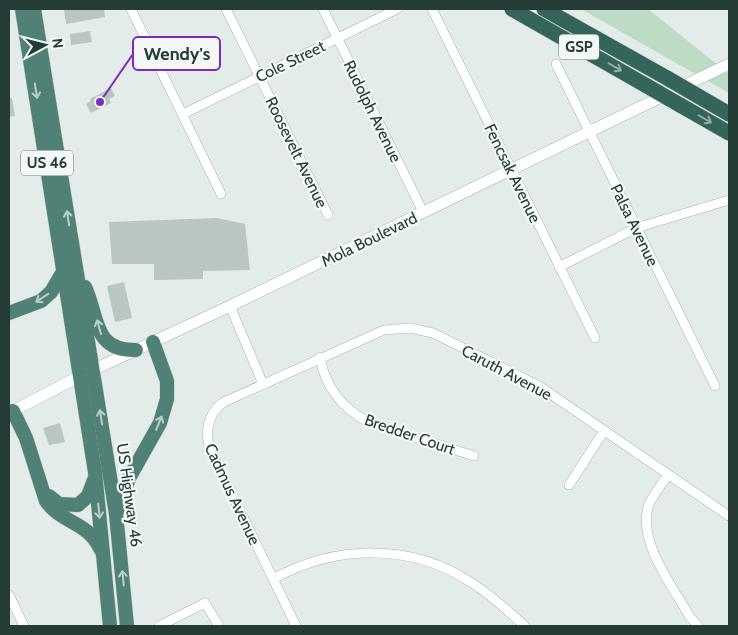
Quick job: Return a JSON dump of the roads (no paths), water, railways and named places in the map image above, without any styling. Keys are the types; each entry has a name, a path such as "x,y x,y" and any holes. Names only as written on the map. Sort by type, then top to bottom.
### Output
{"highway":[{"name":"US 46","path":"22,9 70,268"},
{"name":"US 46","path":"34,9 70,268 87,373"},
{"name":"GSP","path":"512,9 729,133"},
{"name":"GSP","path":"544,9 729,114"},
{"path":"9,313 41,301 51,292 70,268 93,304 101,336 110,345 123,350 136,350"},
{"path":"116,514 129,478 160,423 167,399 167,381 153,342"},
{"name":"US Highway 46","path":"87,373 110,626"},
{"name":"US Highway 46","path":"87,373 116,514 127,626"},
{"path":"10,408 26,438 46,501 53,510 84,527 96,538 104,555"},
{"path":"42,486 51,498 59,504 78,505 88,496 95,472"}],"street":[{"path":"131,9 221,194"},
{"name":"Roosevelt Avenue","path":"226,9 328,215"},
{"name":"Rudolph Avenue","path":"323,9 423,212"},
{"name":"Cole Street","path":"183,114 397,9"},
{"name":"Fencsak Avenue","path":"432,9 595,338"},
{"name":"Palsa Avenue","path":"556,64 715,386"},
{"name":"Mola Boulevard","path":"10,408 230,306 729,64"},
{"path":"559,267 636,228 729,200"},
{"path":"230,306 263,384"},
{"name":"Caruth Avenue","path":"263,384 384,330 410,328 422,330 434,334 539,386 729,516"},
{"name":"Bredder Court","path":"320,357 331,388 346,408 357,416 368,422 474,456"},
{"name":"Cadmus Avenue","path":"263,384 220,405 210,419 207,438 209,447 296,626"},
{"path":"569,486 604,431"},
{"path":"668,475 649,506 646,518 648,538 690,617 698,626"},
{"path":"272,579 306,563 333,556 361,552 400,555 439,565 471,582 525,626"},
{"path":"9,595 24,626"},
{"path":"159,626 205,603 219,626"}],"place":[{"name":"Wendy's","path":"100,102"}]}
